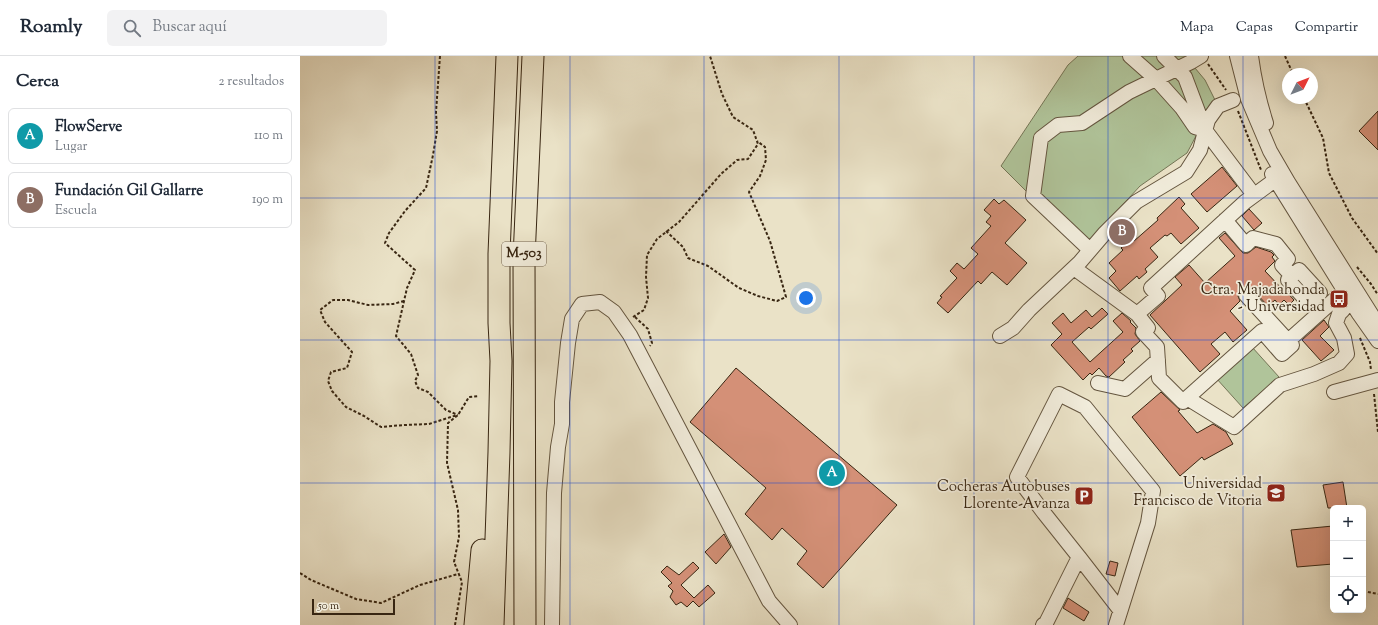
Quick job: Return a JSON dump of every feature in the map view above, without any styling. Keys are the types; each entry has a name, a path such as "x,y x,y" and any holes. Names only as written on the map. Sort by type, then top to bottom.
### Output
{"highway":[{"name":"M-503","path":"493,625 500,437 501,361 499,323 499,254 507,56"},
{"name":"M-503","path":"525,625 524,258 533,56"},
{"path":"475,625 487,499 491,357 499,323"}],"street":[{"path":"1130,56 1156,79 1182,108 1195,127 1205,130"},
{"path":"1164,56 1178,68 1185,77 1205,130 1254,195"},
{"path":"1090,250 1033,196 1041,138 1058,125 1082,123 1128,92 1201,56"},
{"path":"1237,56 1248,99 1263,136 1288,182 1378,325"},
{"path":"1251,56 1253,76 1260,104 1279,154 1300,200"},
{"path":"1242,79 1242,97 1247,114 1275,180 1359,314 1378,341"},
{"path":"1000,336 1013,328 1029,310 1074,268 1104,234 1136,202 1186,172 1200,150 1208,120 1218,106 1233,100"},
{"path":"1137,314 1158,296 1151,288 1225,220 1254,195 1275,180"},
{"path":"1225,220 1246,244 1253,238 1276,244 1288,258 1282,265 1292,276"},
{"path":"1074,268 1137,314 1148,328 1144,332 1157,347 1159,378 1182,402 1267,325"},
{"path":"1187,398 1234,427 1280,385 1314,374 1339,363 1347,354 1344,338 1336,323 1339,314 1338,305 1332,301 1288,341 1292,345 1282,354 1267,325 1246,295"},
{"path":"552,625 554,494 558,447 562,424 562,402 572,319 582,304 600,302 614,312 630,335 769,602 790,625"},
{"path":"1098,383 1125,389 1158,360"},
{"path":"1334,392 1378,380"},
{"path":"1116,625 1148,523 1153,491 1085,407 1059,394 1017,477 1044,514 1120,610"},
{"path":"1043,625 1046,623 1079,557"}],"path":[{"path":"440,56 436,112 437,131 426,188 405,211 389,233 385,243 415,270 407,288 396,336 411,354 418,375 415,381 418,388 428,392 446,410 458,415"},
{"path":"618,318 635,317 644,310 648,298 646,277 647,255 657,239 678,222 721,174 737,160 748,159 758,144 753,130 733,117 722,94 710,56"},
{"path":"1285,56 1291,68"},
{"path":"1307,104 1323,138 1329,173 1352,218 1378,254"},
{"path":"666,231 683,247 688,258 708,266 739,288 758,296 777,301 786,297 770,241 749,192 760,176 766,160 765,147 757,141"},
{"path":"404,301 393,304 368,305 348,300 333,300 320,310 325,322 352,352 347,368 331,372 328,381 332,391 346,407 364,416 380,427 429,424 458,415"},
{"path":"455,625 462,582 454,562 459,537 458,510 447,462 448,423 458,415 469,397 479,396"},
{"path":"300,573 311,580 356,599 381,603 420,585 458,574"},
{"path":"1366,592 1378,594"}],"green space":[{"path":"1078,56 1185,56 1205,80 1215,100 1187,153 1140,186 1083,248 1001,166 1068,65"},
{"path":"1252,347 1279,377 1243,408 1216,378"}],"building":[{"path":"1378,111 1378,150 1359,131"},
{"path":"1222,167 1237,186 1207,212 1191,194"},
{"path":"1179,197 1185,204 1181,208 1199,228 1181,244 1171,233 1167,236 1165,235 1150,248 1158,257 1145,269 1147,272 1139,279 1137,276 1120,291 1109,278 1116,271 1109,263 1123,250 1121,248 1132,238 1134,241 1158,220 1157,218"},
{"path":"994,199 999,204 1004,200 1026,220 1005,243 1027,263 1007,285 992,272 981,284 978,281 948,313 937,303 942,297 940,296 957,278 950,271 957,263 964,269 978,254 971,248 991,226 986,222 991,216 984,210"},
{"path":"1249,209 1262,223 1254,230 1242,216"},
{"path":"1225,233 1243,253 1248,253 1256,247 1271,252 1274,255 1272,257 1275,261 1265,271 1294,300 1289,305 1284,300 1279,305 1275,300 1268,306 1252,289 1245,287 1241,288 1238,292 1240,301 1230,311 1247,330 1233,342 1225,332 1211,344 1220,354 1200,372 1150,315 1182,285 1175,277 1189,265 1205,283 1235,256 1219,238"},
{"path":"1102,308 1108,314 1091,329 1089,327 1072,342 1090,362 1123,332 1113,321 1122,313 1136,328 1135,334 1140,341 1131,349 1133,351 1123,360 1125,362 1109,377 1106,376 1099,368 1092,375 1090,373 1083,380 1051,345 1062,334 1052,323 1063,313 1071,323 1086,310 1092,317"},
{"path":"1324,320 1329,327 1320,336 1334,350 1321,361 1302,340"},
{"path":"736,368 897,505 823,588 797,564 807,551 782,528 772,540 745,514 766,488 690,422"},
{"path":"1161,392 1180,410 1178,411 1197,433 1213,424 1226,432 1233,444 1204,460 1202,457 1180,476 1132,417"},
{"path":"1343,482 1347,505 1330,505 1330,508 1328,508 1323,485"},
{"path":"1330,526 1330,564 1297,567 1291,530"},
{"path":"724,534 731,547 716,564 705,552"},
{"path":"1110,561 1118,563 1115,576 1106,574"},
{"path":"693,562 699,568 681,585 694,598 708,585 715,593 699,607 693,601 687,607 681,602 676,605 670,597 673,591 668,586 672,583 661,572 667,566 679,575"},
{"path":"1068,598 1089,612 1084,621 1063,608"}],"place":[{"name":"Fundación Gil Gallarre","path":"1122,232"},
{"name":"Ctra. Majadahonda - Universidad","path":"1339,299"},
{"name":"FlowServe","path":"832,473"},
{"name":"Universidad Francisco de Vitoria","path":"1276,493"},
{"name":"Cocheras Autobuses Llorente-Avanza","path":"1084,496"}]}
